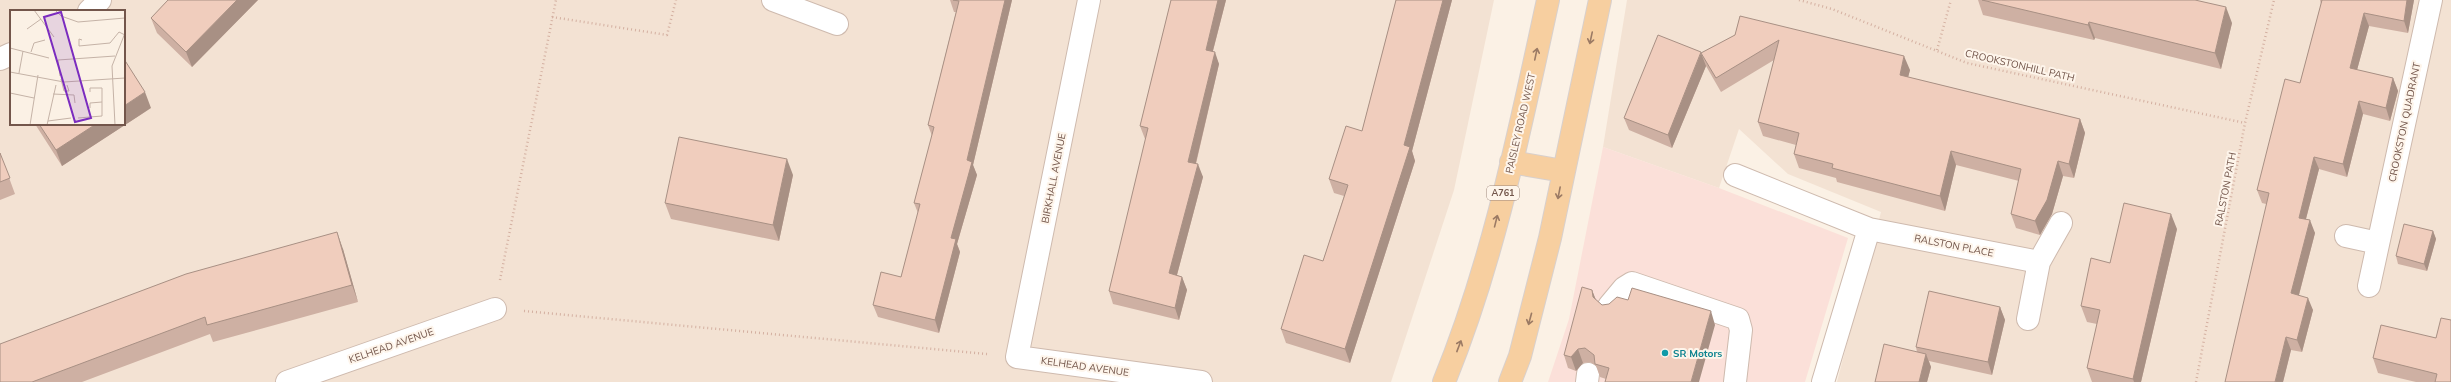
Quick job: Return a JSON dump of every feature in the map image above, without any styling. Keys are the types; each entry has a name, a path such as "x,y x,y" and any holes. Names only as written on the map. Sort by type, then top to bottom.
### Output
{"main road":[{"name":"PAISLEY ROAD WEST","path":"1444,382 1460,343 1484,269 1511,162 1548,0"},
{"path":"1510,382 1534,304 1600,0"},
{"path":"1511,162 1563,171"}],"street":[{"path":"90,10 100,0"},
{"name":"BIRKHALL AVENUE","path":"1017,357 1089,0"},
{"name":"CROOKSTON QUADRANT","path":"2369,286 2431,0"},
{"path":"780,1 837,24"},
{"path":"0,59 10,54"},
{"name":"RALSTON PLACE","path":"1735,175 1869,229 2039,262"},
{"path":"2028,319 2039,262 2061,224"},
{"path":"1823,382 1869,229"},
{"path":"2346,236 2378,243"},
{"path":"1609,306 1624,288 1632,283 1738,319 1741,330 1735,382"},
{"name":"KELHEAD AVENUE","path":"287,382 495,309"},
{"name":"KELHEAD AVENUE","path":"1017,357 1201,382"}],"path":[{"path":"556,0 495,309 1017,357"},
{"path":"552,17 667,36 676,0"},
{"name":"CROOKSTONHILL PATH","path":"1799,0 1832,8 1967,63 2245,123"},
{"path":"1937,50 1951,0"},
{"name":"RALSTON PATH","path":"2196,382 2245,123 2274,0"}],"shaded area":[{"path":"0,0 1494,0 1454,190 1391,382 0,382"},
{"path":"1627,0 2451,0 2451,382 1837,382 1881,212 1788,174 1739,129 1719,188 1603,147"},
{"path":"1603,147 1719,188 1848,238 1805,382 1548,382 1569,319"}],"building":[{"path":"168,0 237,0 186,52 151,18"},
{"path":"953,0 1005,0 967,160 972,162 951,238 956,239 935,320 873,305 881,272 901,277 920,204 914,203 934,127 928,125 959,1"},
{"path":"1171,0 1218,0 1206,50 1215,52 1188,162 1198,164 1169,273 1182,277 1175,308 1109,291 1148,128 1140,126"},
{"path":"1396,0 1443,0 1404,145 1410,147 1345,349 1281,329 1304,255 1323,261 1348,185 1329,179 1346,126 1362,131"},
{"path":"1982,0 2195,0 2226,7 2215,53 2089,22 2088,25"},
{"path":"2322,0 2407,0 2404,21 2364,13 2350,68 2393,78 2386,108 2359,101 2343,164 2314,157 2299,218 2310,220 2291,293 2308,298 2297,340 2286,337 2275,382 2225,382 2269,193 2257,190 2285,79 2300,83"},
{"path":"1740,16 1904,56 1900,75 2080,119 2069,164 2058,161 2047,200 2035,221 2011,214 2021,169 1951,151 1940,196 1832,168 1833,164 1794,154 1799,133 1758,122 1779,40 1716,78 1701,53 1735,35"},
{"path":"1658,35 1701,52 1668,135 1624,118"},
{"path":"125,61 145,92 125,105"},
{"path":"40,125 94,125 56,150"},
{"path":"679,137 787,159 773,225 665,203"},
{"path":"0,153 10,178 0,182"},
{"path":"2124,203 2171,214 2133,379 2087,368 2100,310 2081,306 2091,258 2110,263"},
{"path":"2404,224 2433,231 2424,264 2396,256"},
{"path":"337,232 352,285 207,325 205,317 32,382 0,382 0,344 186,274"},
{"path":"1582,287 1592,290 1593,297 1602,305 1609,304 1617,297 1628,300 1632,288 1711,311 1691,382 1605,382 1609,368 1595,364 1594,355 1585,348 1578,349 1571,357 1564,355"},
{"path":"1929,291 2000,307 1988,362 1916,347"},
{"path":"2441,318 2451,320 2451,382 2435,382 2437,374 2373,358 2381,325 2436,338"},
{"path":"1884,344 1926,354 1919,382 1875,382"}],"place":[{"name":"SR Motors","path":"1665,353"}]}
